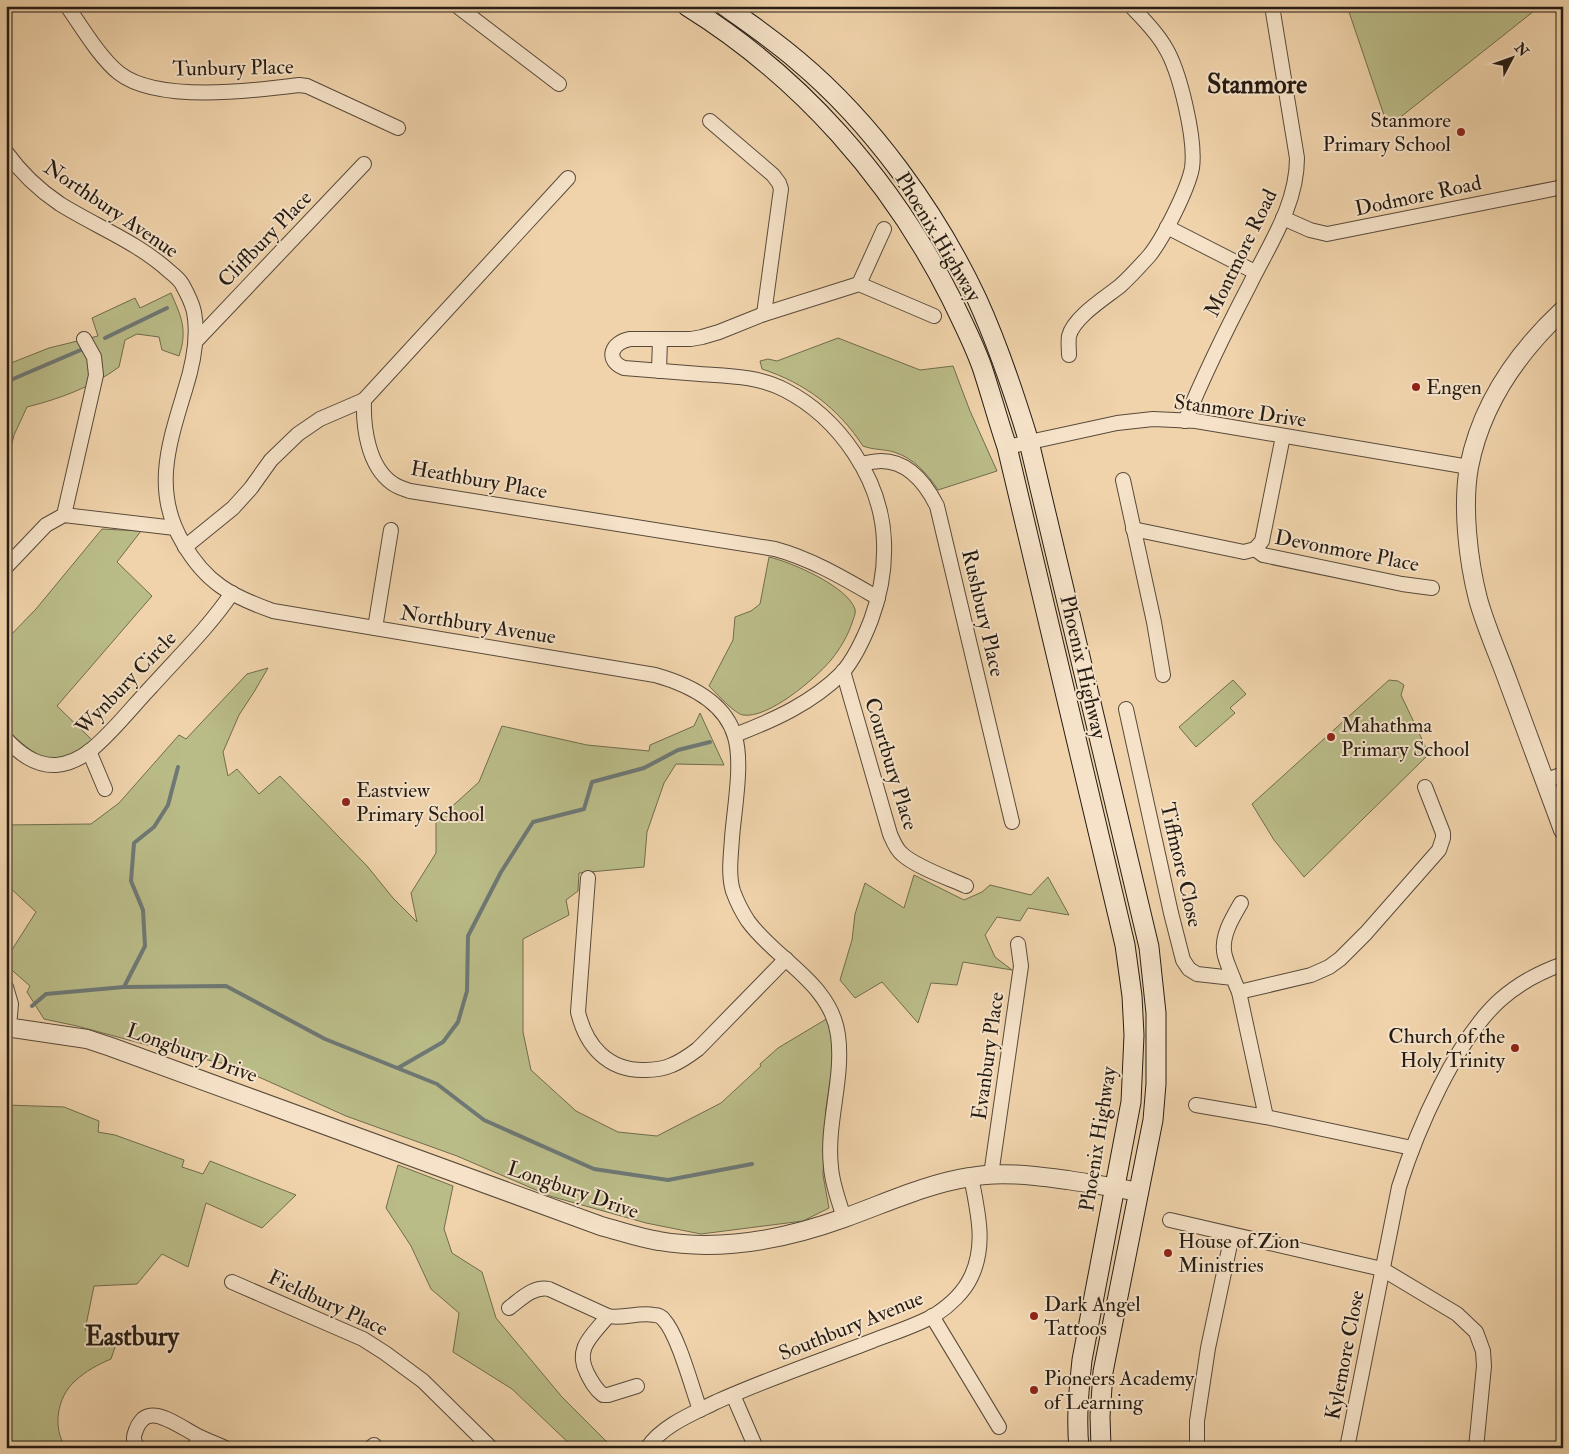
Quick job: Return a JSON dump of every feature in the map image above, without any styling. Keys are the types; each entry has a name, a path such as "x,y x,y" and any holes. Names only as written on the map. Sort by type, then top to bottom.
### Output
{"main road":[{"name":"Phoenix Highway","path":"687,6 730,36 791,84 851,146 880,182 933,264 961,318 982,366 1007,447 1125,945 1132,996 1134,1035 1131,1102 1082,1360 1078,1394 1079,1448"},
{"name":"Phoenix Highway","path":"725,6 798,61 836,97 880,145 906,179 958,263 977,299 1009,378 1029,442 1149,947 1156,1013 1156,1084 1153,1120 1103,1372 1100,1416 1102,1448"}],"street":[{"name":"Tunbury Place","path":"66,6 109,63 118,72 132,81 150,87 183,91 223,91 307,86 398,128"},
{"path":"457,6 559,84"},
{"path":"1069,355 1069,336 1074,326 1121,284 1159,242 1192,170 1192,151 1186,112 1180,81 1173,61 1153,29 1131,6"},
{"name":"Montmore Road","path":"1184,421 1219,345 1283,218 1295,184 1297,158 1272,6"},
{"path":"710,121 773,176 779,182 781,189 764,314"},
{"name":"Northbury Avenue","path":"6,152 18,170 45,193 60,204 141,249 156,259 180,282 194,312 196,340 189,378 171,437 166,462 165,486 168,508 175,528 185,547 193,560 220,587 242,599 274,611 655,675 679,682 709,699 728,722 735,735 738,764 730,869 732,889 739,906 749,922 812,984 828,1005 838,1035 838,1059 830,1149 834,1186 844,1218"},
{"name":"Cliffbury Place","path":"196,340 364,164"},
{"path":"185,547 233,508 251,488 271,460 298,434 320,419 364,400 568,178"},
{"name":"Dodmore Road","path":"1283,218 1310,230 1326,234 1563,187"},
{"path":"1167,227 1256,272"},
{"path":"859,284 884,229"},
{"path":"735,735 773,720 822,690 843,671 863,640 878,598 884,563 884,541 876,498 861,464 844,438 826,419 805,402 783,389 759,381 737,377 624,368 618,366 614,361 612,351 620,341 630,339 691,339 702,337 764,314 859,284 934,316"},
{"path":"1563,310 1539,332 1518,358 1489,408 1469,468 1466,520 1475,586 1489,630 1563,830"},
{"path":"64,515 96,375 94,358 84,339"},
{"path":"659,371 660,339"},
{"name":"Heathbury Place","path":"364,400 364,426 376,464 391,482 410,491 775,550 810,561 878,598"},
{"name":"Stanmore Drive","path":"1007,447 1117,423 1153,419 1196,421 1469,468"},
{"name":"Devonmore Place","path":"1133,529 1244,552 1255,549 1262,541 1283,436"},
{"name":"Rushbury Place","path":"861,464 882,461 896,463 908,469 921,481 937,506 1012,822"},
{"path":"1123,480 1154,622 1163,675"},
{"path":"6,567 46,526 64,515 175,528"},
{"path":"375,628 391,530"},
{"name":"Devonmore Place","path":"1255,549 1263,555 1402,584 1432,588"},
{"name":"Wynbury Circle","path":"6,740 18,752 30,760 54,765 70,762 89,751 128,712 214,618 232,593"},
{"name":"Courtbury Place","path":"843,671 890,834 896,846 902,854 912,861 966,886"},
{"name":"Tiffmore Close","path":"1126,708 1183,960 1197,974 1233,978"},
{"path":"89,751 105,789"},
{"path":"1544,781 1563,774"},
{"path":"1239,992 1311,975 1329,967 1340,959 1366,933 1442,844 1443,833 1425,787"},
{"path":"588,878 578,1012 581,1028 589,1041 600,1055 616,1065 634,1070 655,1070 685,1059 698,1049 786,959"},
{"path":"1241,903 1231,920 1224,950 1239,992 1266,1118"},
{"name":"Evanbury Place","path":"991,1175 1021,966 1018,944"},
{"name":"Kylemore Close","path":"1347,1448 1399,1187 1412,1148 1436,1095 1457,1057 1487,1013 1513,989 1529,979 1563,964"},
{"path":"6,987 11,1004 8,1027"},
{"name":"Longbury Drive","path":"8,1027 87,1039 591,1222 634,1236 660,1241 715,1245 773,1239 844,1218 903,1194 971,1176 1040,1177 1138,1192"},
{"path":"1196,1105 1412,1148"},
{"name":"Southbury Avenue","path":"647,1448 676,1422 700,1410 733,1395 932,1316 942,1310 961,1291 971,1277 978,1257 980,1233 971,1176"},
{"path":"1170,1220 1382,1269"},
{"path":"1197,1448 1197,1421 1208,1348 1232,1235"},
{"name":"Kylemore Close","path":"1382,1269 1457,1314 1476,1332 1483,1350 1484,1366 1476,1448"},
{"name":"Fieldbury Place","path":"232,1282 363,1339 386,1353 423,1381 491,1448"},
{"path":"509,1308 536,1289 542,1288 549,1289 608,1316 618,1318 652,1314 660,1316 665,1320 674,1337 700,1410"},
{"path":"608,1316 583,1349 581,1356 583,1365 591,1382 603,1395 636,1386"},
{"path":"932,1316 999,1427"},
{"path":"733,1395 756,1448"},
{"path":"138,1448 134,1443 133,1436 137,1426 144,1418 150,1415 169,1420 197,1443 225,1448"}],"green space":[{"path":"1347,6 1539,6 1539,7 1388,127"},
{"path":"171,293 182,323 183,338 179,356 162,350 159,337 137,334 125,340 119,367 109,374 75,392 27,407 14,435 6,468 6,365 49,348 98,336 92,318 135,298 140,308"},
{"path":"838,338 920,370 953,366 970,411 997,471 938,490 924,472 913,462 894,452 863,446 843,420 819,398 806,389 762,369 760,361 768,359 777,361"},
{"path":"102,529 141,531 117,562 152,596 57,706 92,740 80,751 68,757 47,758 27,747 6,729 6,640 36,609"},
{"path":"769,557 791,564 830,584 850,600 855,613 849,631 841,646 824,668 803,687 778,704 753,715 743,715 731,707 709,686 733,640 735,617 751,611 760,604"},
{"path":"268,668 239,715 223,752 228,776 237,769 259,794 280,776 367,866 393,898 417,922 411,893 436,853 436,821 479,782 502,726 587,745 649,751 650,745 694,726 700,713 724,765 676,764 664,783 647,832 644,867 579,873 578,891 566,900 569,915 523,939 523,1032 531,1070 576,1111 618,1132 657,1136 721,1103 778,1048 828,1018 834,1054 826,1109 823,1175 829,1208 803,1221 701,1234 646,1223 550,1196 457,1156 346,1116 234,1066 44,1019 27,992 30,986 6,965 6,959 36,912 6,884 6,825 91,824 119,803 179,735 186,739 247,674"},
{"path":"1233,680 1246,694 1230,708 1235,713 1196,747 1179,727"},
{"path":"1389,680 1398,681 1404,685 1401,695 1429,754 1304,877 1274,840 1252,804"},
{"path":"914,875 964,900 982,892 990,885 1031,895 1048,877 1069,915 1028,908 1020,921 997,917 985,935 995,957 1012,970 963,962 957,985 931,983 918,1023 882,982 855,998 840,980 852,940 855,914 865,883 904,908"},
{"path":"6,1105 64,1107 99,1121 98,1132 115,1135 184,1160 182,1167 203,1174 210,1161 296,1195 262,1228 206,1203 188,1267 162,1254 137,1284 94,1286 85,1330 116,1344 111,1359 83,1374 64,1395 58,1422 59,1431 66,1448 6,1448"},
{"path":"398,1165 453,1186 444,1229 452,1253 482,1272 496,1318 562,1397 613,1448 574,1448 512,1389 453,1352 459,1313 431,1289 411,1246 386,1208"}],"waterway":[{"path":"105,338 167,308"},
{"path":"6,382 83,349"},
{"path":"398,1068 443,1042 458,1022 467,991 468,936 501,872 533,822 584,809 592,782 644,768 678,750 710,742"},
{"path":"124,987 145,946 143,910 131,881 134,843 154,827 168,805 178,767"},
{"path":"32,1006 46,994 124,987 226,986 325,1039 437,1084 484,1120 594,1169 668,1180 752,1164"}],"place":[{"name":"Stanmore Primary School","path":"1461,132"},
{"name":"Engen","path":"1416,387"},
{"name":"Mahathma Primary School","path":"1331,737"},
{"name":"Eastview Primary School","path":"346,802"},
{"name":"Church of the Holy Trinity","path":"1515,1048"},
{"name":"House of Zion Ministries","path":"1168,1253"},
{"name":"Dark Angel Tattoos","path":"1034,1316"},
{"name":"Pioneers Academy of Learning","path":"1034,1390"}],"district":[{"name":"Stanmore","path":"1257,85"},
{"name":"Eastbury","path":"132,1337"}]}
